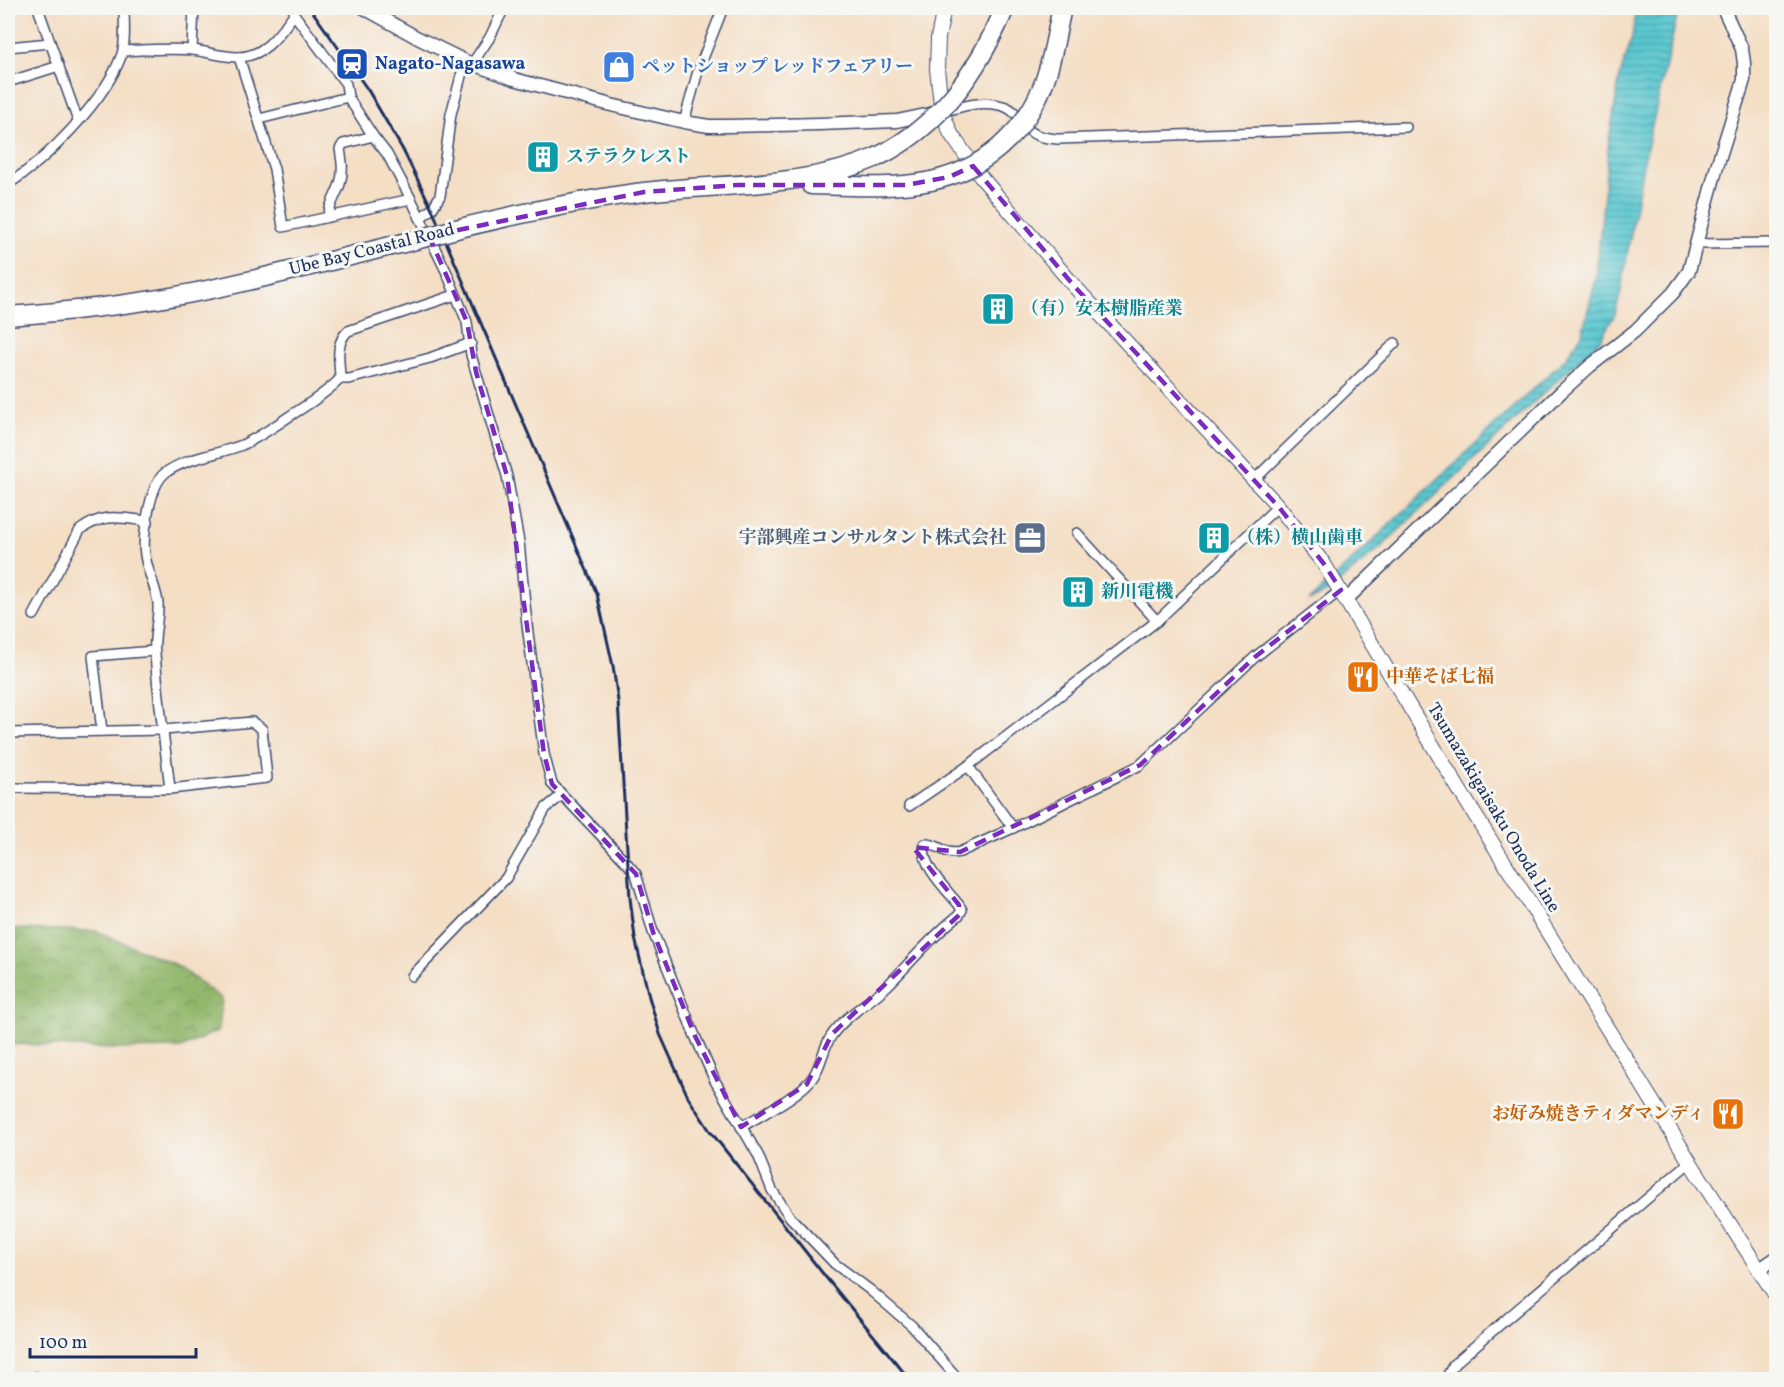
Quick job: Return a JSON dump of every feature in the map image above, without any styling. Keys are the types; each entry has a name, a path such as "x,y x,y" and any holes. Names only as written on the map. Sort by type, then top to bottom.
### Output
{"highway":[{"name":"Ube Bay Coastal Road","path":"8,316 112,306 185,294 456,229 598,199 644,192 738,185 825,175 849,168 877,157 910,137 943,109 978,61 1005,8"},
{"name":"Ube Bay Coastal Road","path":"738,185 906,185 949,177 979,162 998,149 1020,126 1033,106 1045,80 1062,8"}],"main road":[{"name":"Tsumazakigaisaku Onoda Line","path":"944,8 937,53 937,69 942,112 951,134 987,184 1075,287 1278,506 1324,564 1457,786 1690,1162 1776,1296"}],"street":[{"path":"38,8 78,121"},
{"path":"8,183 34,166 78,121 111,76 123,51 124,8"},
{"path":"192,50 194,8"},
{"path":"364,8 418,38 469,62 541,88 709,126 897,121 978,102 1007,107 1017,115 1029,131 1046,138 1059,139 1406,127"},
{"path":"420,218 432,209 440,196 451,114 469,62 490,37 504,8"},
{"path":"684,122 698,72 723,8"},
{"path":"741,1126 807,1084 814,1076 832,1034 886,986 959,915 962,910 959,905 929,867 923,850 925,844 929,843 945,852 954,853 1013,828 1140,765 1255,657 1343,595 1561,392 1635,331 1665,301 1689,271 1717,166 1744,80 1742,49 1723,8"},
{"path":"123,51 192,50 239,57 248,56 262,50 276,38 294,14 346,84 348,97 387,154 411,198 447,273 467,322 471,355 507,476 519,542 543,754 552,784 636,874 653,932 695,1036 716,1081 758,1155 772,1190 790,1217 835,1264 912,1326 959,1380"},
{"path":"8,47 50,43"},
{"path":"239,57 274,169 283,227 411,198"},
{"path":"8,82 59,66"},
{"path":"259,119 348,97"},
{"path":"328,217 329,209 340,185 343,169 340,149 343,144 373,136"},
{"path":"1697,244 1776,243"},
{"path":"340,379 339,345 341,337 348,331 455,295"},
{"path":"170,789 154,651 158,602 145,554 147,521 156,483 164,474 183,464 241,445 261,435 313,401 340,379 349,379 430,358 471,343"},
{"path":"1254,480 1395,343"},
{"path":"909,806 969,766 1157,621 1278,506"},
{"path":"34,615 80,530 92,521 107,517 147,521"},
{"path":"1077,532 1157,621"},
{"path":"102,731 93,656 154,651"},
{"path":"8,733 164,730 252,722 262,729 267,778 170,789 8,789"},
{"path":"969,766 1013,828"},
{"path":"412,976 506,878 546,808 562,795"},
{"path":"1445,1380 1454,1364 1474,1346 1690,1162"},
{"path":"1760,1269 1776,1258"},
{"path":"27,1380 36,1377 46,1380"}],"highlighted area":[{"path":"973,166 1075,287 1278,506 1324,564 1341,590 1255,657 1140,765 960,852 913,847 959,905 959,915 832,1034 807,1084 741,1127 695,1036 653,932 636,874 552,784 544,754 507,476 476,372 467,322 429,236 644,192 738,185 906,185 949,177"}],"green space":[{"path":"8,929 96,931 178,966 222,999 219,1030 181,1048 109,1049 21,1044 8,1046"}],"water":[{"path":"1636,8 1679,8 1643,165 1615,314 1600,340 1381,547 1329,591 1309,601 1566,358 1582,334 1596,278 1609,140 1620,76 1632,38"}],"railway":[{"path":"310,8 368,90 403,150 432,209 597,594 613,666 618,701 630,898 635,938 660,1034 689,1099 710,1131 910,1380"}],"place":[{"name":"Nagato-Nagasawa","path":"352,64"},
{"name":"ペットショップ レッドフェアリー","path":"619,67"},
{"name":"ステラクレスト","path":"543,157"},
{"name":"（有）安本樹脂産業","path":"998,309"},
{"name":"宇部興産コンサルタント株式会社","path":"1030,538"},
{"name":"（株）横山歯車","path":"1214,538"},
{"name":"新川電機","path":"1078,592"},
{"name":"中華そば七福","path":"1363,677"},
{"name":"お好み焼きティダマンディ","path":"1728,1114"}]}
